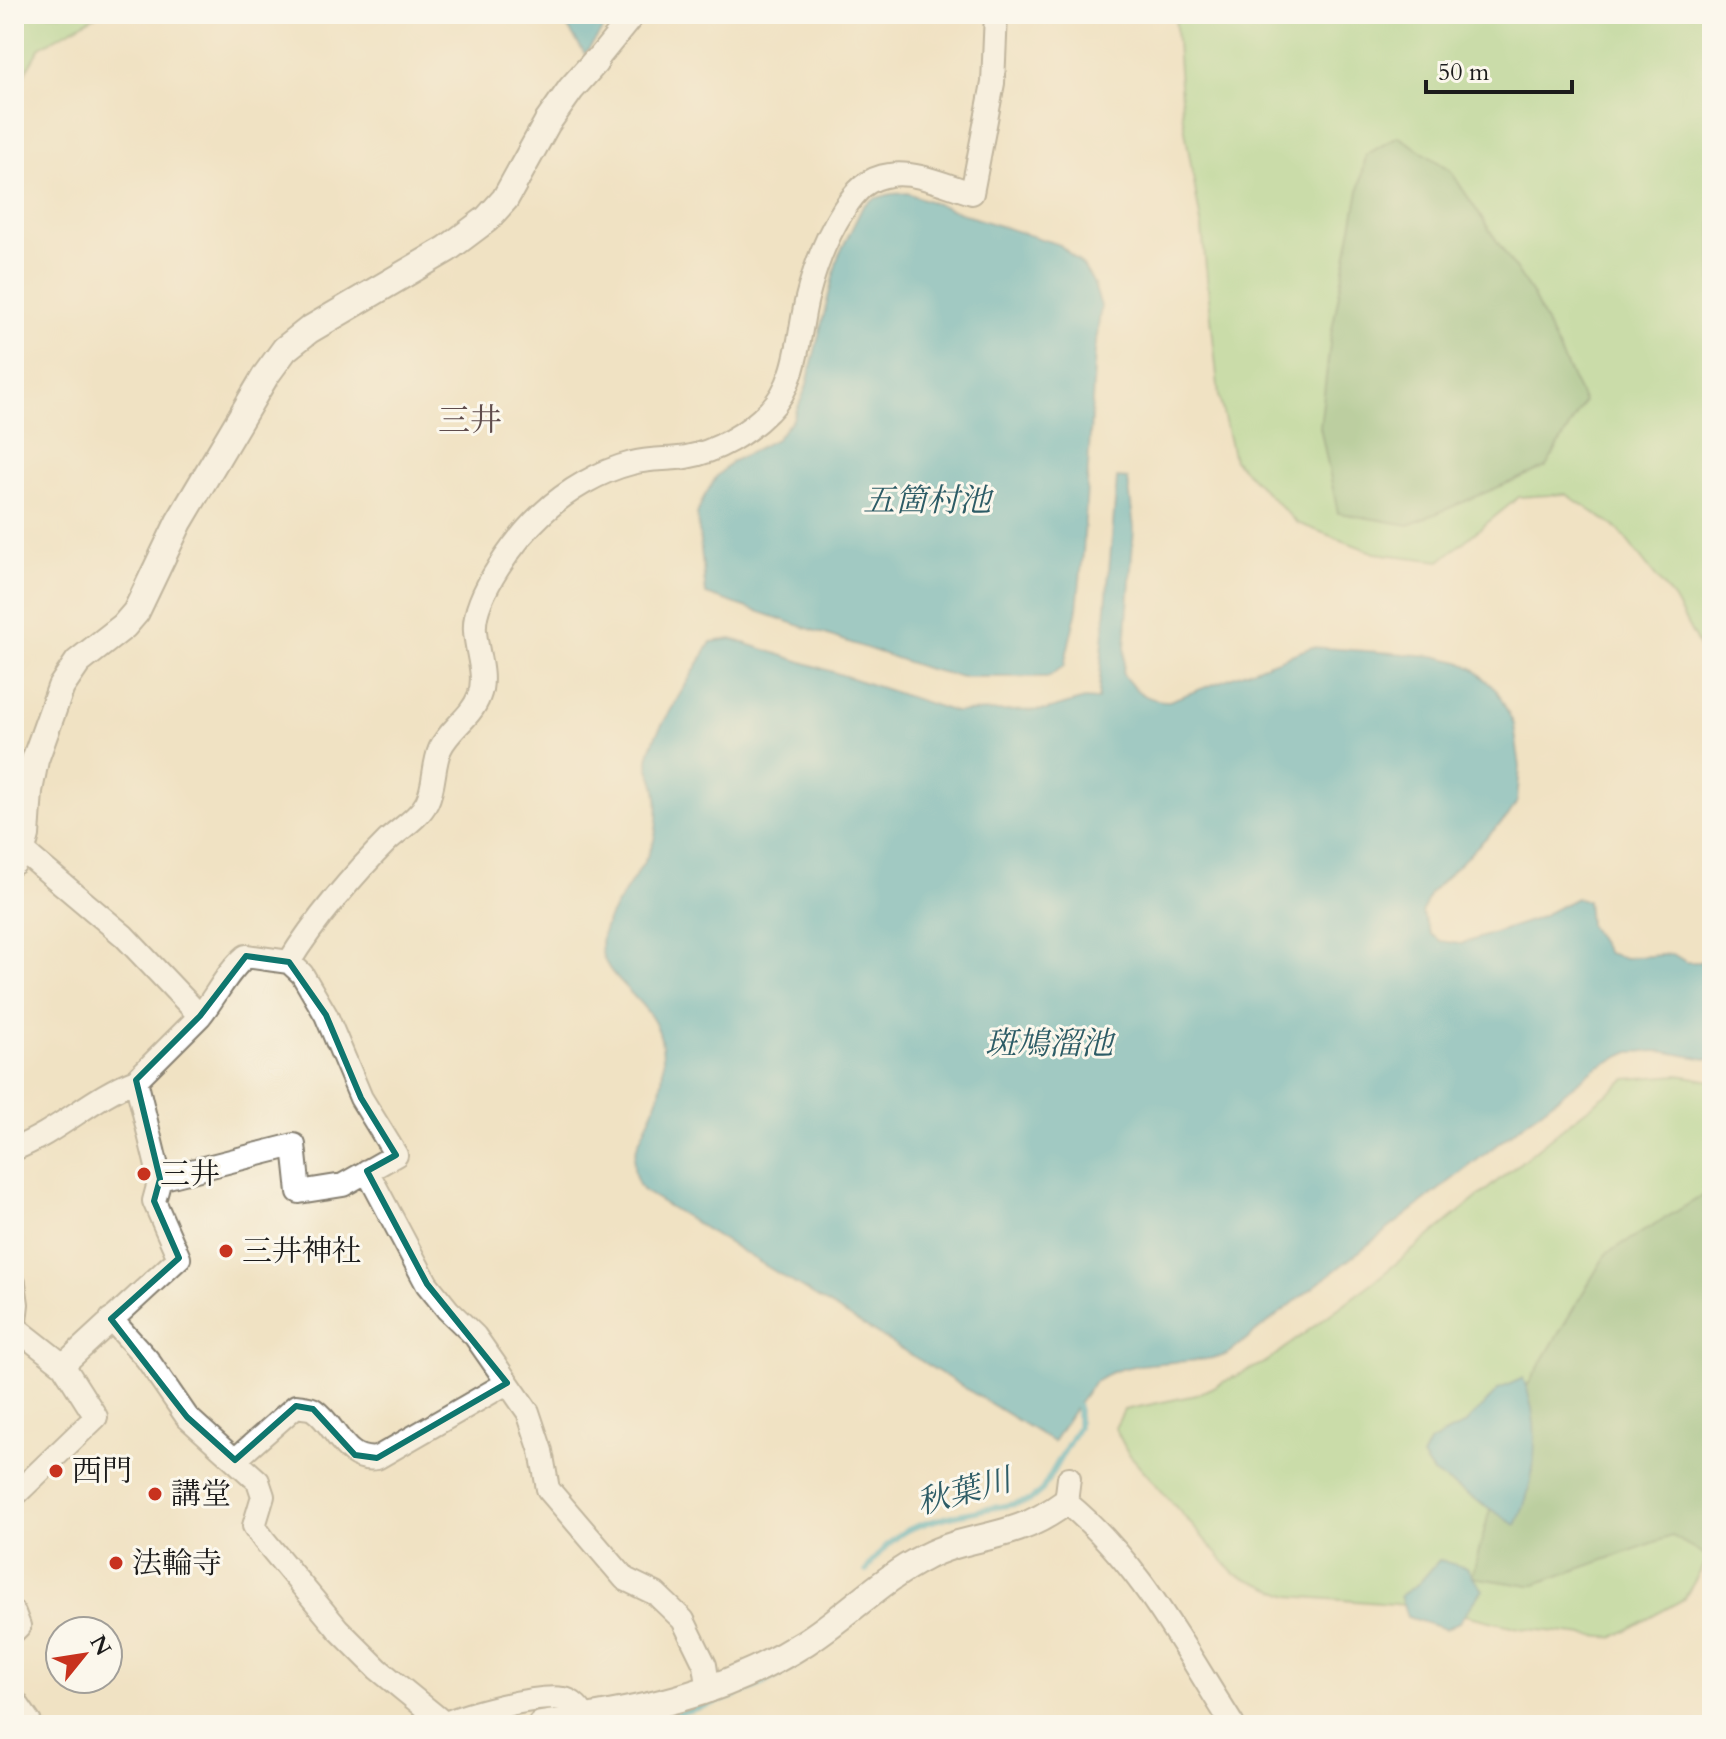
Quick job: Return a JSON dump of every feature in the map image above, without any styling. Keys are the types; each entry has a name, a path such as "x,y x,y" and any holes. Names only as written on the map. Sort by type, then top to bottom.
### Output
{"street":[{"path":"200,1016 124,936 18,855 26,835 35,760 61,687 78,662 124,626 136,612 179,522 266,375 285,349 309,330 447,249 487,219 505,199 547,123 571,89 634,14"},
{"path":"289,962 302,941 372,858 427,802 440,750 474,709 481,692 474,628 476,610 485,590 527,528 563,496 587,482 629,463 708,452 749,430 772,410 785,390 790,375 809,288 829,234 856,192 872,179 907,174 972,193 993,83 996,14"},
{"path":"14,1149 70,1118 105,1093 136,1080 200,1016 218,994 234,966 246,956 289,962 302,974 326,1015 361,1098 396,1155 343,1185 299,1192 294,1145 160,1179"},
{"path":"63,1365 179,1258 154,1201 160,1179 136,1080"},
{"path":"367,1171 427,1284 475,1336 528,1412 541,1451 548,1489 625,1579 656,1594 683,1620 705,1665 709,1691"},
{"path":"14,1283 15,1329 63,1365 96,1417 14,1496"},
{"path":"111,1319 147,1359 187,1417 258,1481 263,1496 254,1526 264,1540 338,1629 378,1669 443,1724 483,1710 564,1698 581,1710 585,1719"},
{"path":"235,1460 296,1406 313,1409 355,1455 366,1459 377,1458 507,1383"},
{"path":"541,1725 647,1709 709,1691 757,1670 808,1641 893,1576 925,1556 953,1544 1017,1529 1042,1518 1068,1490 1091,1523 1131,1568 1233,1725"},
{"path":"14,1613 19,1626 14,1631"},
{"path":"14,1703 29,1725"}],"highlighted area":[{"path":"246,956 289,962 326,1015 361,1098 396,1155 367,1171 427,1284 507,1383 377,1458 355,1455 313,1409 296,1406 235,1460 187,1417 111,1319 179,1258 154,1201 160,1179 136,1080 200,1016"}],"green space":[{"path":"14,14 99,14 40,47 14,92"},
{"path":"1175,14 1712,14 1712,670 1674,600 1618,529 1566,494 1519,497 1440,561 1375,553 1297,523 1234,460 1219,396 1202,229 1182,113"},
{"path":"1398,136 1450,170 1532,294 1584,402 1546,467 1409,525 1338,513 1320,427 1331,335 1366,155"},
{"path":"1679,1075 1712,1081 1712,1552 1684,1599 1613,1638 1519,1628 1432,1607 1290,1596 1235,1574 1128,1453 1115,1428 1124,1410 1196,1395 1266,1362 1372,1283 1626,1079"},
{"path":"1712,1190 1712,1559 1672,1536 1530,1586 1472,1577 1519,1400 1606,1254"}],"water":[{"path":"559,14 614,14 585,54"},
{"name":"五箇村池","path":"907,193 1060,245 1083,266 1093,282 1101,306 1095,351 1077,609 1064,666 1048,677 962,677 928,669 706,594 697,514 704,497 716,477 731,462 776,439 793,419 806,388 838,257 863,206 873,199"},
{"name":"斑鳩溜池","path":"1117,478 1128,479 1134,528 1123,674 1132,686 1148,697 1169,701 1312,647 1434,656 1474,669 1497,691 1514,724 1520,767 1517,802 1508,816 1430,893 1422,913 1431,934 1441,941 1461,944 1536,919 1576,898 1587,901 1589,924 1607,953 1625,958 1673,954 1686,962 1699,962 1712,954 1712,1060 1660,1051 1630,1052 1597,1067 1226,1355 1126,1368 1097,1380 1053,1442 642,1190 636,1177 635,1154 659,1095 663,1070 662,1046 651,1016 610,970 603,958 601,945 608,919 643,863 655,836 657,802 656,788 648,766 650,750 711,642 732,639 955,712 1047,710 1084,699 1098,700"},
{"path":"1523,1378 1535,1433 1529,1490 1516,1525 1433,1473 1422,1457 1429,1443 1465,1424 1499,1389"},
{"path":"1439,1560 1467,1568 1483,1590 1459,1622 1445,1629 1407,1617 1400,1596 1419,1583"}],"waterway":[{"name":"秋葉川","path":"866,1571 879,1554 906,1531 949,1517 1029,1501 1042,1490 1078,1427 1078,1406"},
{"name":"秋葉川","path":"630,1725 681,1713 753,1688 799,1664 820,1648"}],"place":[{"name":"三井","path":"144,1174"},
{"name":"三井神社","path":"226,1251"},
{"name":"西門","path":"56,1471"},
{"name":"講堂","path":"155,1494"},
{"name":"法輪寺","path":"116,1563"}],"district":[{"name":"三井","path":"470,421"}]}
